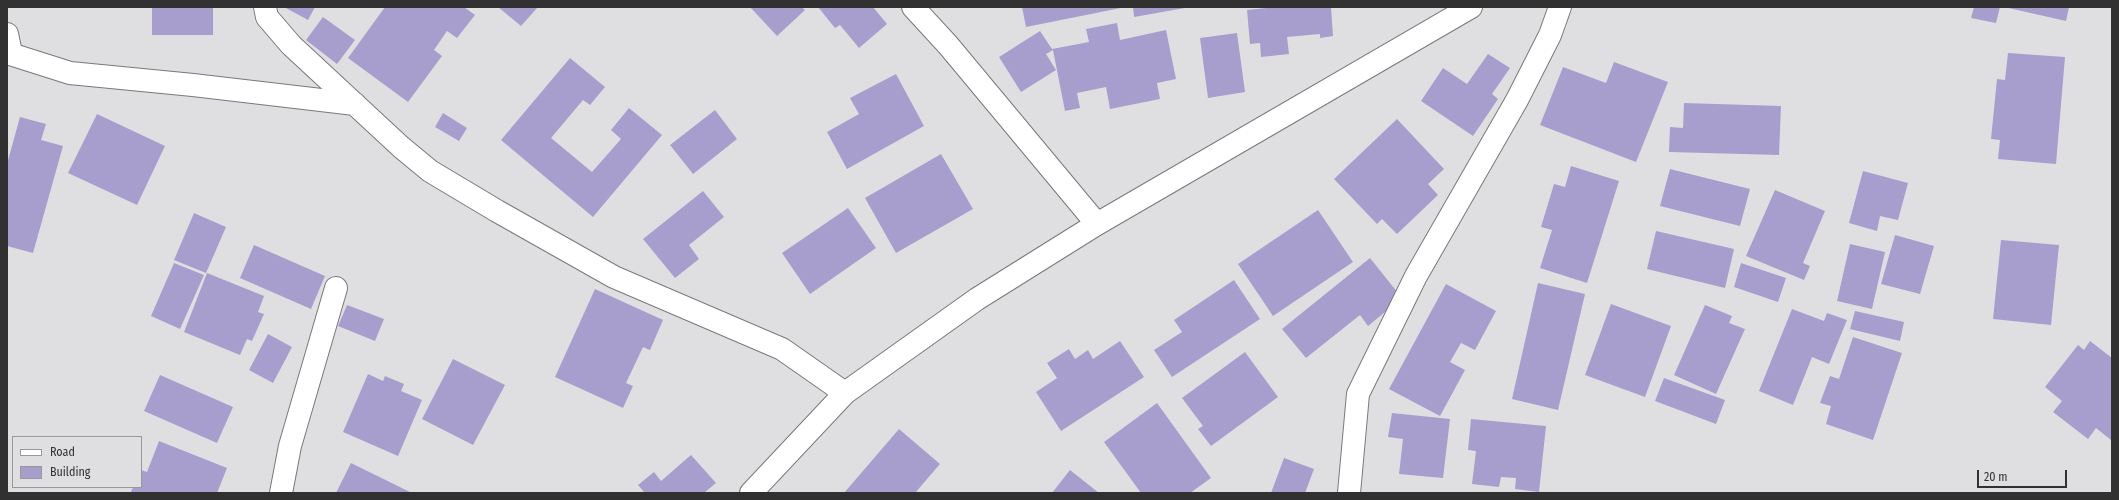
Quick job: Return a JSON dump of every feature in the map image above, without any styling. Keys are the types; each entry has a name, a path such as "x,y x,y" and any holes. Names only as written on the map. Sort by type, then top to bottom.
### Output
{"street":[{"path":"265,7 267,17 291,45 401,147 430,171 497,211 614,277 782,349 845,393"},
{"path":"913,7 948,45 1098,224"},
{"path":"751,493 845,393 977,298 1098,224 1471,7"},
{"path":"1349,493 1358,394 1416,276 1517,100 1550,35 1560,7"},
{"path":"8,47 70,73 193,85 355,104"},
{"path":"281,493 290,446 336,288"}],"building":[{"path":"152,7 213,7 213,35 152,35"},
{"path":"284,7 315,7 308,20"},
{"path":"385,7 464,7 475,15 457,38 447,31 434,50 442,56 408,102 348,58"},
{"path":"498,7 538,7 521,26"},
{"path":"750,7 802,7 805,10 777,36"},
{"path":"818,7 873,7 887,24 859,48 840,25 835,28"},
{"path":"1022,7 1121,7 1121,8 1026,27"},
{"path":"1133,7 1185,7 1185,8 1134,17"},
{"path":"1276,7 1331,7 1333,36 1320,38 1320,34 1287,37 1289,54 1261,57 1260,43 1250,44 1247,10"},
{"path":"1974,7 2000,7 1996,23 1971,18"},
{"path":"2004,7 2069,7 2066,21"},
{"path":"323,17 355,40 337,64 306,40"},
{"path":"1117,23 1120,40 1166,30 1176,79 1157,83 1160,99 1110,109 1106,87 1077,93 1080,108 1065,111 1053,50 1046,54 1056,70 1021,92 999,57 1040,31 1052,49 1089,42 1086,29"},
{"path":"1237,33 1245,92 1208,98 1200,38"},
{"path":"2008,53 2065,57 2056,164 1998,159 2000,140 1991,139 1997,79 2005,80"},
{"path":"1488,54 1510,68 1492,94 1498,99 1473,136 1421,101 1443,68 1467,84"},
{"path":"570,58 605,87 590,105 583,100 551,138 592,172 621,139 611,130 629,108 662,135 593,217 501,140"},
{"path":"1614,62 1668,82 1636,162 1540,125 1563,67 1606,83"},
{"path":"896,74 924,126 847,169 827,132 859,114 850,98"},
{"path":"1684,103 1781,106 1779,155 1669,152 1670,127 1683,128"},
{"path":"715,110 737,139 693,174 670,145"},
{"path":"443,113 467,128 459,141 435,127"},
{"path":"97,114 165,146 137,205 68,173"},
{"path":"20,117 46,124 41,140 63,146 33,253 7,246 7,164"},
{"path":"1397,119 1444,169 1428,184 1438,195 1397,234 1382,219 1377,224 1334,179"},
{"path":"941,154 973,209 896,253 865,198"},
{"path":"1571,166 1619,181 1587,283 1540,268 1552,230 1541,227 1554,184 1565,187"},
{"path":"1670,169 1750,189 1740,226 1660,206"},
{"path":"1863,171 1908,183 1898,220 1880,216 1877,231 1849,223"},
{"path":"1775,190 1825,211 1803,263 1810,266 1804,280 1746,256"},
{"path":"703,191 724,217 689,245 699,259 675,278 643,239"},
{"path":"848,208 876,248 810,294 782,253"},
{"path":"1318,210 1353,262 1273,316 1238,264"},
{"path":"194,213 226,227 206,273 174,260"},
{"path":"1656,231 1734,249 1725,288 1647,269"},
{"path":"1895,235 1934,246 1920,294 1881,284"},
{"path":"2001,240 2059,245 2051,325 1993,319"},
{"path":"1850,244 1885,252 1872,309 1837,301"},
{"path":"254,245 325,276 311,309 240,278"},
{"path":"1370,258 1402,298 1368,326 1360,315 1306,358 1282,329"},
{"path":"174,263 204,275 180,329 151,316"},
{"path":"1741,263 1786,278 1778,302 1734,287"},
{"path":"207,273 264,296 258,312 264,314 252,341 247,339 240,355 184,332"},
{"path":"1234,280 1260,319 1172,377 1154,350 1182,332 1174,320"},
{"path":"1538,283 1585,294 1558,410 1512,399"},
{"path":"1446,284 1496,311 1475,350 1461,343 1450,362 1465,370 1440,416 1389,389"},
{"path":"595,289 663,320 650,350 643,347 626,383 633,386 623,408 555,377"},
{"path":"1611,304 1671,326 1645,397 1585,375"},
{"path":"347,305 384,319 375,341 338,326"},
{"path":"1705,305 1732,316 1729,323 1745,329 1716,394 1674,375"},
{"path":"1792,309 1824,321 1827,313 1847,320 1829,364 1812,357 1793,405 1759,391"},
{"path":"1855,311 1904,322 1900,341 1850,329"},
{"path":"268,334 292,347 273,383 249,370"},
{"path":"1853,337 1902,353 1873,440 1826,424 1831,406 1820,403 1830,376 1839,379"},
{"path":"1120,341 1144,377 1061,431 1036,392 1057,378 1047,363 1069,349 1075,359 1088,350 1093,359"},
{"path":"2090,341 2112,358 2111,440 2096,428 2088,439 2053,412 2062,401 2045,387 2078,345 2084,350"},
{"path":"1245,352 1278,397 1211,446 1198,429 1203,426 1182,398"},
{"path":"453,359 505,385 473,445 422,419"},
{"path":"368,374 383,381 385,376 404,384 401,391 422,400 398,456 343,432"},
{"path":"160,375 233,407 217,443 144,411"},
{"path":"1664,378 1725,400 1716,424 1655,401"},
{"path":"1157,403 1211,478 1190,493 1141,493 1104,442"},
{"path":"1392,413 1450,419 1443,478 1399,474 1403,439 1388,437"},
{"path":"1471,419 1546,426 1539,492 1515,489 1516,478 1501,477 1499,487 1472,484 1476,451 1468,450"},
{"path":"899,429 940,464 915,493 844,493"},
{"path":"159,441 227,468 217,493 131,492 133,488 142,488 142,470 147,472"},
{"path":"691,455 716,483 704,493 645,493 638,485 654,472 661,481"},
{"path":"1284,458 1314,469 1305,493 1271,493"},
{"path":"351,463 412,493 336,493"},
{"path":"1070,470 1099,493 1052,493"}]}
